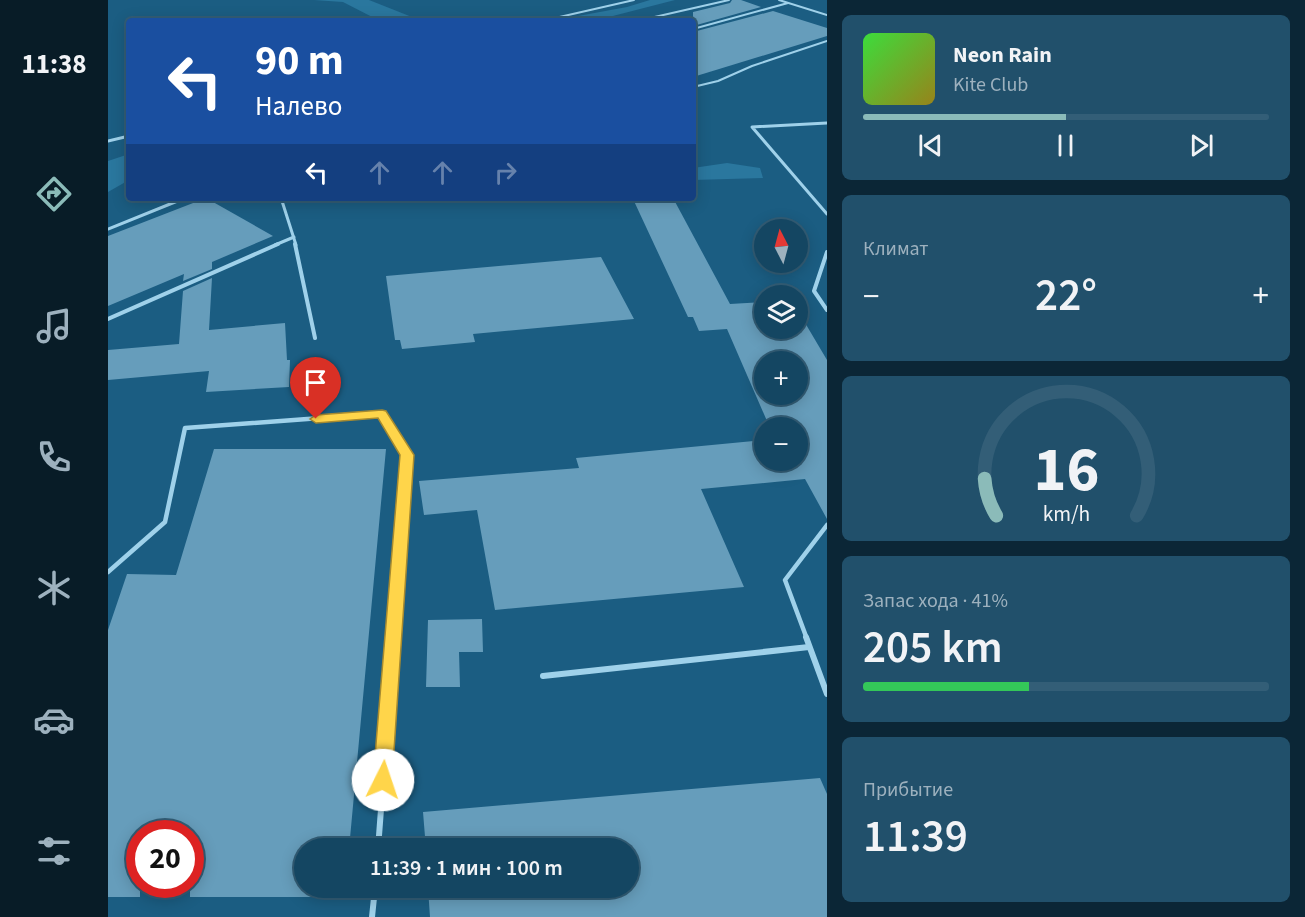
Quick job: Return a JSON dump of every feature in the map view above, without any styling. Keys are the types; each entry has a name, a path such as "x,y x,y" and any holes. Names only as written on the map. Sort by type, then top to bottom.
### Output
{"lane":[{"path":"555,18 634,0"},
{"path":"650,18 729,0"},
{"path":"778,0 826,15"},
{"path":"696,28 788,3"},
{"path":"696,86 718,81 752,66 826,41"},
{"path":"826,123 752,127 826,214"},
{"path":"108,141 126,137"},
{"path":"108,229 178,201"},
{"path":"282,201 294,237 315,338"},
{"path":"108,319 294,237"},
{"path":"826,252 814,291 826,310"},
{"path":"108,572 165,522 185,428 382,414 407,455 379,838"},
{"path":"826,525 785,580 826,694"},
{"path":"543,676 809,647"},
{"path":"372,917 374,898"}],"shaded area":[{"path":"314,0 369,0 414,18 374,18 343,2"},
{"path":"650,0 675,0 605,18 567,18 627,7"},
{"path":"126,155 126,182 108,192 108,161"},
{"path":"727,163 760,168 763,178 696,180 696,168"}],"building":[{"path":"732,0 741,0 761,7 696,25 693,12 730,3"},
{"path":"773,11 827,28 827,36 696,76 696,31"},
{"path":"198,201 211,201 273,236 212,262 212,269 183,281 184,274 108,306 108,236"},
{"path":"634,201 675,201 730,304 754,303 754,339 808,339 808,328 827,360 827,519 805,479 701,489 744,587 495,610 477,510 424,515 419,481 579,468 576,458 754,441 754,471 808,471 808,417 765,417 760,405 808,405 808,351 754,351 754,391 727,329 699,331 693,317 688,317"},
{"path":"601,257 634,319 473,334 475,342 402,349 400,340 395,340 386,276"},
{"path":"212,278 209,330 285,323 287,360 290,360 289,387 206,392 209,371 108,380 108,350 179,344 183,291"},
{"path":"214,449 386,449 350,838 294,838 294,897 204,897 204,820 126,820 126,897 108,897 108,630 127,574 176,575"},
{"path":"482,619 483,652 459,652 460,687 426,687 428,620"},
{"path":"820,778 827,794 827,917 430,917 429,898 639,898 639,838 425,838 423,812"}],"route":[{"path":"316,419 382,414 407,455 383,780"}]}
